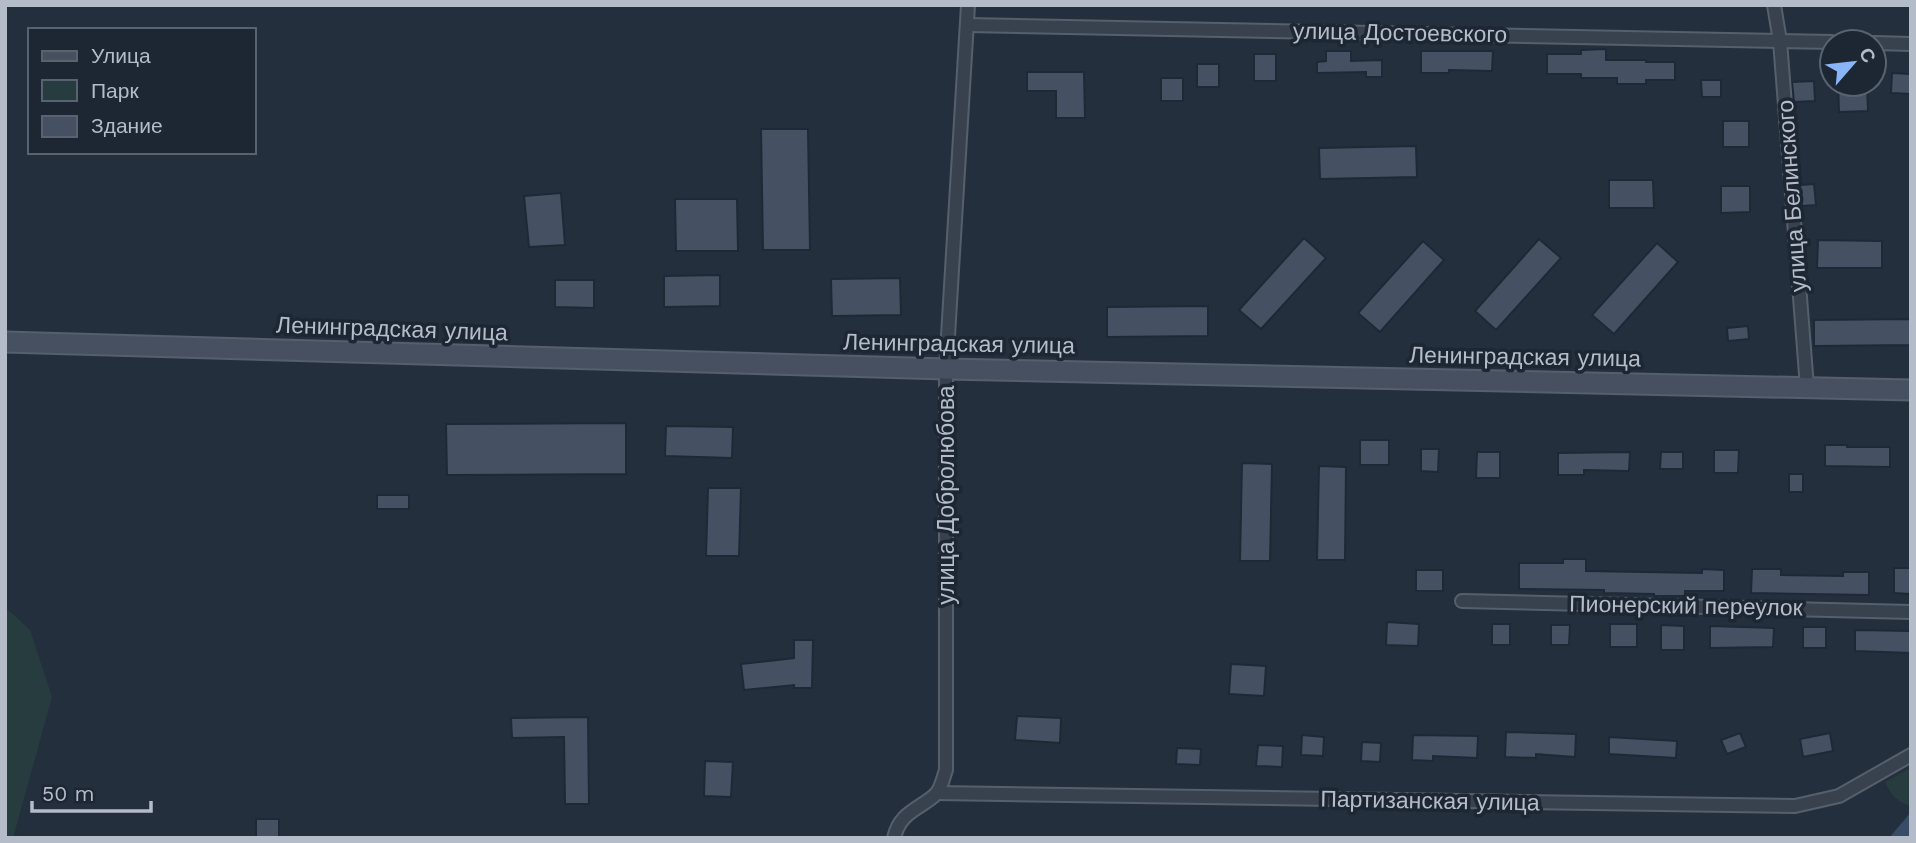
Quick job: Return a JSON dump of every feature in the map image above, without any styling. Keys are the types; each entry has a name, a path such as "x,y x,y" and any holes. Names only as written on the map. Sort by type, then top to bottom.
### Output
{"street":[{"name":"улица Добролюбова","path":"937,793 946,770 946,369 968,5"},
{"name":"улица Белинского","path":"1774,5 1780,41 1807,387"},
{"name":"улица Достоевского","path":"967,25 1818,42"},
{"path":"1888,43 1911,44"},
{"name":"Ленинградская улица","path":"5,342 946,369 1911,390"},
{"name":"Пионерский переулок","path":"1462,601 1911,612"},
{"name":"Партизанская улица","path":"937,793 1795,806 1839,796 1911,755"},
{"path":"894,838 897,826 913,809 937,793"}],"green space":[{"path":"5,607 30,630 52,697 13,838 5,838"},
{"path":"1911,768 1911,806 1895,797 1885,782"}],"water":[{"path":"1911,812 1911,838 1889,838"}],"building":[{"path":"1606,49 1606,60 1675,62 1675,80 1617,84 1617,78 1547,74 1547,54 1581,54 1581,50"},
{"path":"1326,51 1351,51 1351,61 1382,60 1382,77 1366,77 1366,72 1317,73 1317,62 1326,61"},
{"path":"1421,51 1493,51 1492,71 1449,70 1449,73 1421,73"},
{"path":"1254,54 1276,54 1276,81 1254,81"},
{"path":"1197,64 1219,64 1219,87 1197,87"},
{"path":"1027,72 1084,72 1085,118 1056,118 1056,91 1027,91"},
{"path":"1892,73 1911,74 1911,94 1891,93"},
{"path":"1161,78 1183,78 1183,101 1161,101"},
{"path":"1701,80 1721,80 1721,97 1702,97"},
{"path":"1814,81 1815,101 1794,102 1792,82"},
{"path":"1838,98 1868,98 1868,111 1839,112"},
{"path":"1723,121 1749,121 1749,147 1723,147"},
{"path":"761,129 808,129 810,250 763,250"},
{"path":"1416,146 1417,177 1320,179 1319,148"},
{"path":"1609,180 1653,180 1654,208 1609,208"},
{"path":"1814,184 1816,205 1802,206 1800,185"},
{"path":"1721,186 1750,186 1750,212 1721,213"},
{"path":"561,193 565,245 529,247 524,196"},
{"path":"675,199 737,199 738,251 676,251"},
{"path":"1304,238 1326,258 1261,329 1239,310"},
{"path":"1539,239 1561,258 1496,330 1475,311"},
{"path":"1818,240 1882,241 1882,268 1817,268"},
{"path":"1423,241 1444,260 1380,332 1358,313"},
{"path":"1657,243 1678,262 1614,334 1592,315"},
{"path":"720,275 720,306 664,307 664,276"},
{"path":"900,278 901,315 832,316 831,279"},
{"path":"555,280 594,280 594,308 555,307"},
{"path":"1208,306 1208,336 1107,337 1107,307"},
{"path":"1911,319 1911,345 1814,346 1814,320"},
{"path":"1748,326 1749,339 1728,341 1727,328"},
{"path":"626,423 626,474 447,475 446,424"},
{"path":"666,426 733,427 732,458 665,456"},
{"path":"1360,440 1389,440 1389,465 1360,465"},
{"path":"1825,445 1890,447 1890,467 1825,466"},
{"path":"1421,449 1439,449 1438,472 1421,471"},
{"path":"1714,450 1739,450 1738,473 1714,473"},
{"path":"1477,452 1500,452 1500,478 1476,478"},
{"path":"1630,452 1629,471 1584,470 1584,475 1558,475 1558,453"},
{"path":"1661,452 1683,452 1683,469 1660,469"},
{"path":"1242,463 1272,464 1270,561 1240,561"},
{"path":"1319,466 1346,467 1345,560 1317,560"},
{"path":"1789,474 1803,474 1803,492 1789,492"},
{"path":"708,488 741,488 739,556 706,556"},
{"path":"377,495 409,495 409,509 377,509"},
{"path":"1563,559 1586,559 1586,571 1702,573 1702,569 1724,570 1724,591 1685,591 1685,596 1654,596 1604,593 1604,590 1519,589 1519,563 1563,563"},
{"path":"1894,568 1911,568 1911,594 1894,593"},
{"path":"1752,569 1781,569 1781,575 1843,576 1843,572 1869,572 1869,595 1751,593"},
{"path":"1416,570 1443,570 1443,591 1416,591"},
{"path":"1387,622 1419,624 1418,646 1386,645"},
{"path":"1492,624 1510,624 1510,645 1492,645"},
{"path":"1610,624 1637,624 1637,647 1610,647"},
{"path":"1551,625 1570,625 1569,645 1551,645"},
{"path":"1661,625 1684,626 1684,650 1661,650"},
{"path":"1710,626 1774,628 1773,647 1710,648"},
{"path":"1803,627 1826,627 1826,648 1803,648"},
{"path":"1855,630 1911,631 1911,653 1855,651"},
{"path":"794,640 813,640 812,688 794,688 794,685 744,690 741,664 794,658"},
{"path":"1231,664 1266,666 1264,696 1229,694"},
{"path":"1017,716 1061,718 1060,743 1015,740"},
{"path":"588,717 589,804 565,804 564,737 512,738 511,718"},
{"path":"1506,732 1576,734 1575,757 1536,754 1536,758 1505,757"},
{"path":"1740,733 1746,747 1727,754 1721,740"},
{"path":"1830,733 1833,751 1803,757 1800,739"},
{"path":"1302,735 1324,737 1323,756 1301,755"},
{"path":"1413,735 1478,736 1477,758 1433,756 1433,761 1412,760"},
{"path":"1609,737 1677,741 1676,758 1609,754"},
{"path":"1362,742 1381,743 1380,762 1361,761"},
{"path":"1258,745 1283,746 1282,767 1256,766"},
{"path":"1177,748 1201,749 1200,765 1176,764"},
{"path":"705,761 733,762 731,797 704,796"},
{"path":"256,819 279,819 279,838 256,838"}]}
